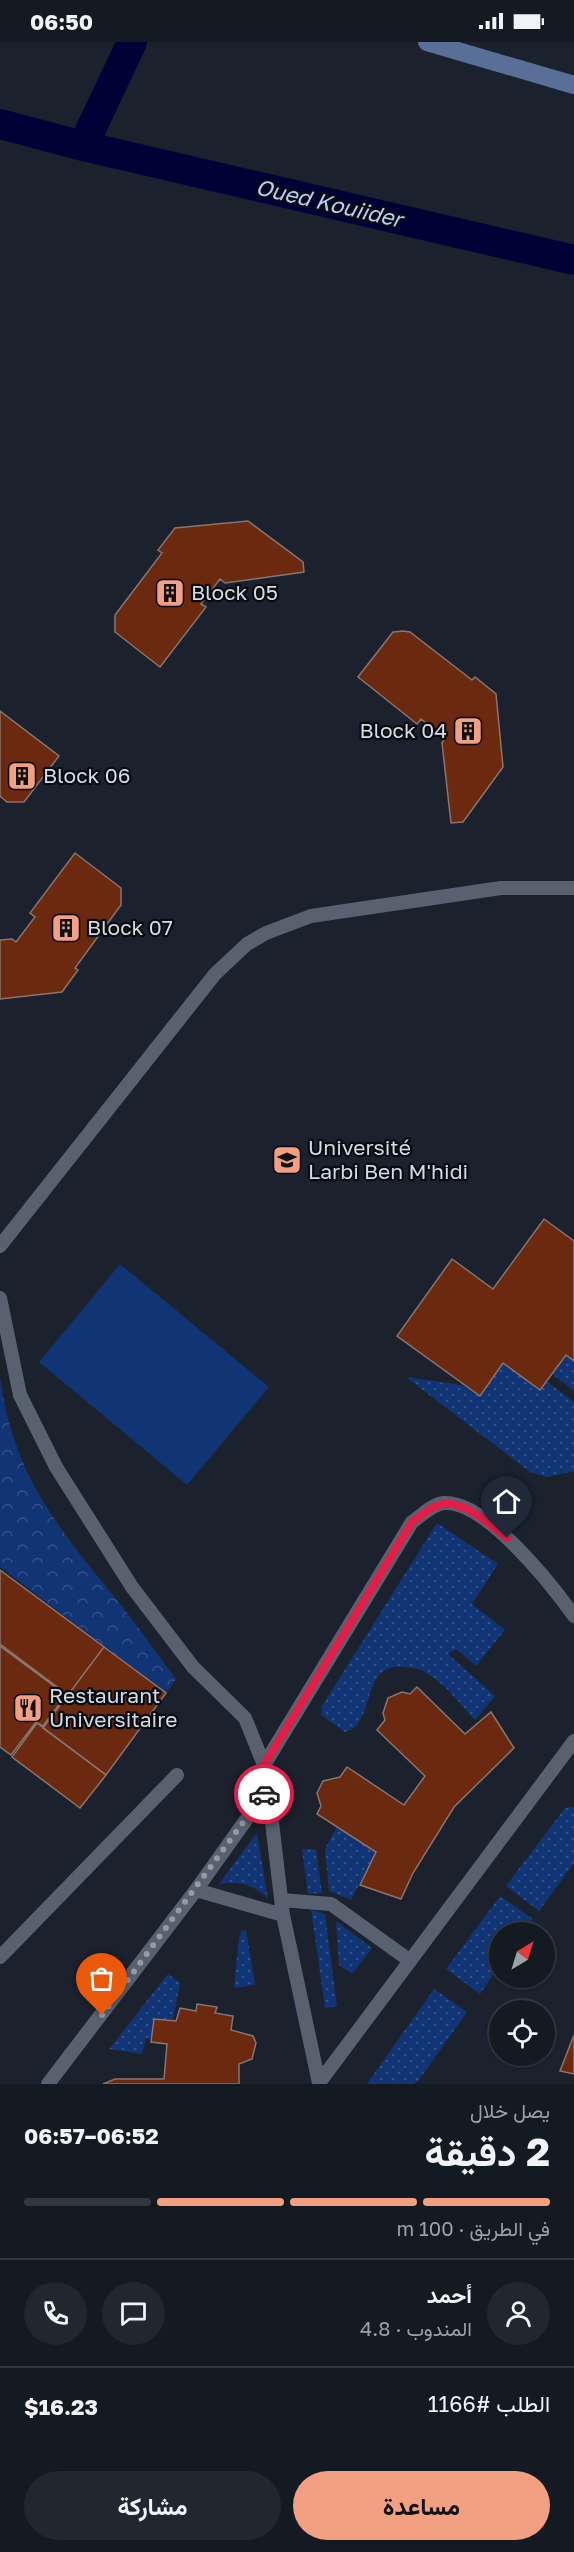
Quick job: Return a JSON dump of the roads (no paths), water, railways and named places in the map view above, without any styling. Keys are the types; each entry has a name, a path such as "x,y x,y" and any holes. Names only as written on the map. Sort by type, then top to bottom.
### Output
{"main road":[{"path":"427,42 574,85"}],"lane":[{"path":"0,1246 215,974 247,944 289,923 340,911 501,888 574,888"},
{"path":"0,1298 20,1395 51,1459 132,1587 193,1667 245,1718 264,1765 283,1915 319,2083 574,1741"},
{"path":"264,1765 406,1529 435,1506 444,1503 458,1506 475,1514 507,1538 537,1569 574,1616"},
{"path":"0,1957 177,1775"},
{"path":"48,2084 196,1890 268,1789"},
{"path":"196,1890 283,1915"},
{"path":"281,1900 331,1904 409,1960"}],"waterway":[{"name":"Oued Kouiider","path":"83,146 132,42"},
{"name":"Oued Kouiider","path":"0,124 83,146 574,260"}],"place":[{"name":"Block 05","path":"170,593"},
{"name":"Block 04","path":"468,731"},
{"name":"Block 06","path":"22,776"},
{"name":"Block 07","path":"66,928"},
{"name":"Université Larbi Ben M'hidi","path":"287,1160"},
{"name":"Restaurant Universitaire","path":"28,1708"}]}
